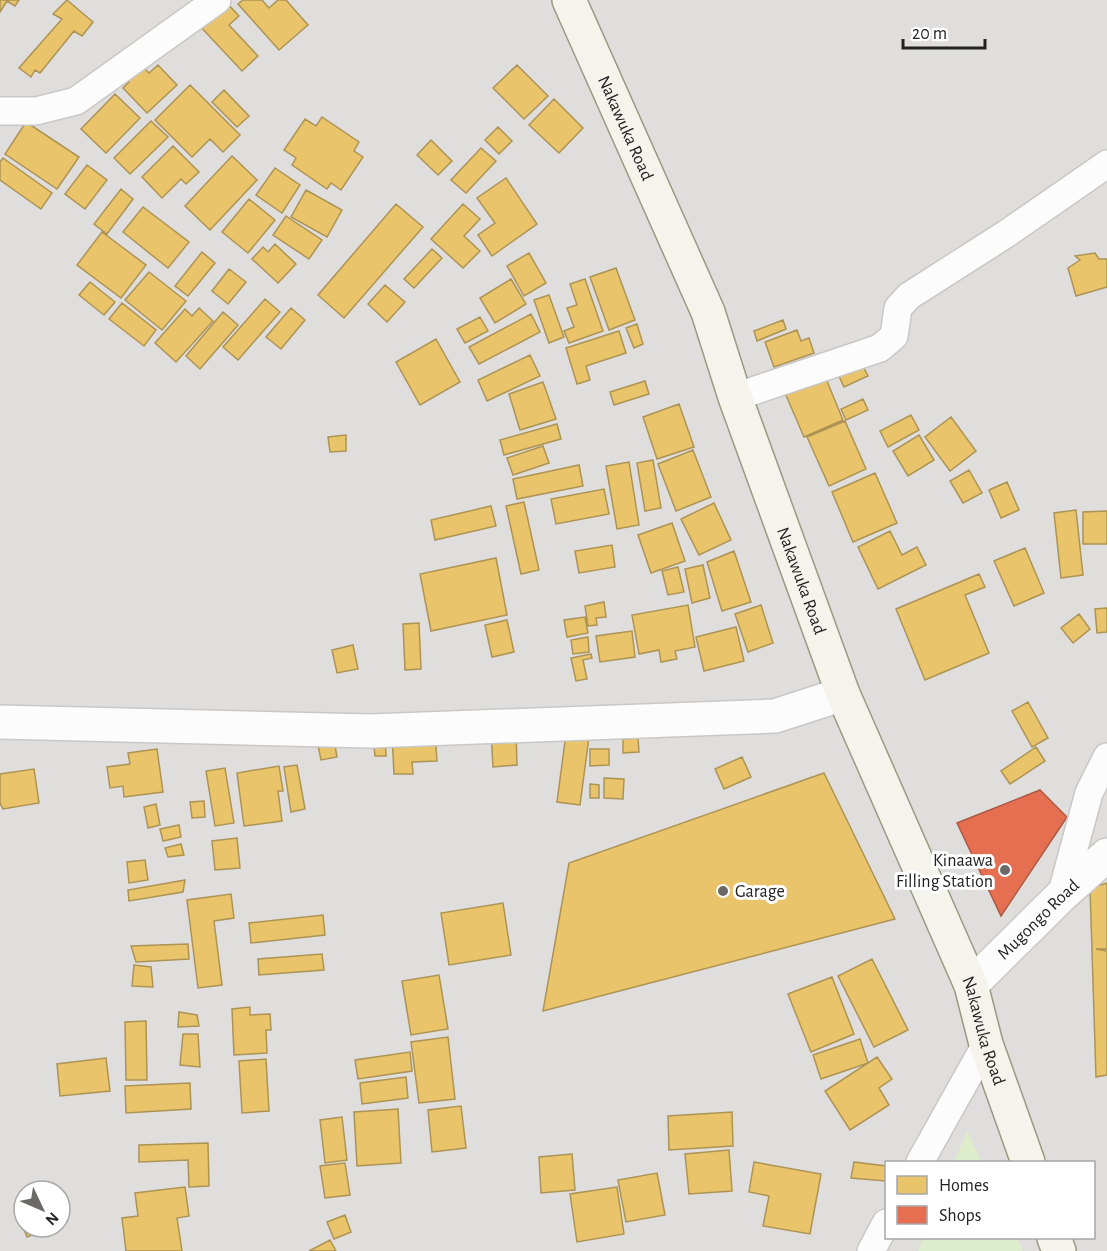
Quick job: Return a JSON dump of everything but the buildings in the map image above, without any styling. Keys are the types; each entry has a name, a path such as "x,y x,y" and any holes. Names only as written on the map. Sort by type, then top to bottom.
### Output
{"main road":[{"name":"Nakawuka Road","path":"569,0 708,312 735,398 843,694 972,985 986,1044 1028,1161"}],"street":[{"path":"0,111 36,111 76,101 217,0"},
{"path":"735,398 880,348 892,340 898,308 909,296 1006,234 1107,164"},
{"path":"0,722 416,729 775,716 843,694"},
{"path":"1061,896 1089,793 1107,758"},
{"name":"Mugongo Road","path":"972,985 1061,896 1107,855"},
{"path":"921,1161 986,1044"},
{"path":"871,1251 885,1225"}],"shaded area":[{"path":"0,0 1107,0 1107,1251 0,1251"}],"green space":[{"path":"967,1131 982,1161 954,1161"},
{"path":"923,1239 1017,1239 1023,1251 918,1251"}],"place":[{"name":"Kinaawa Filling Station","path":"1005,870"},
{"name":"Garage","path":"723,891"}]}
